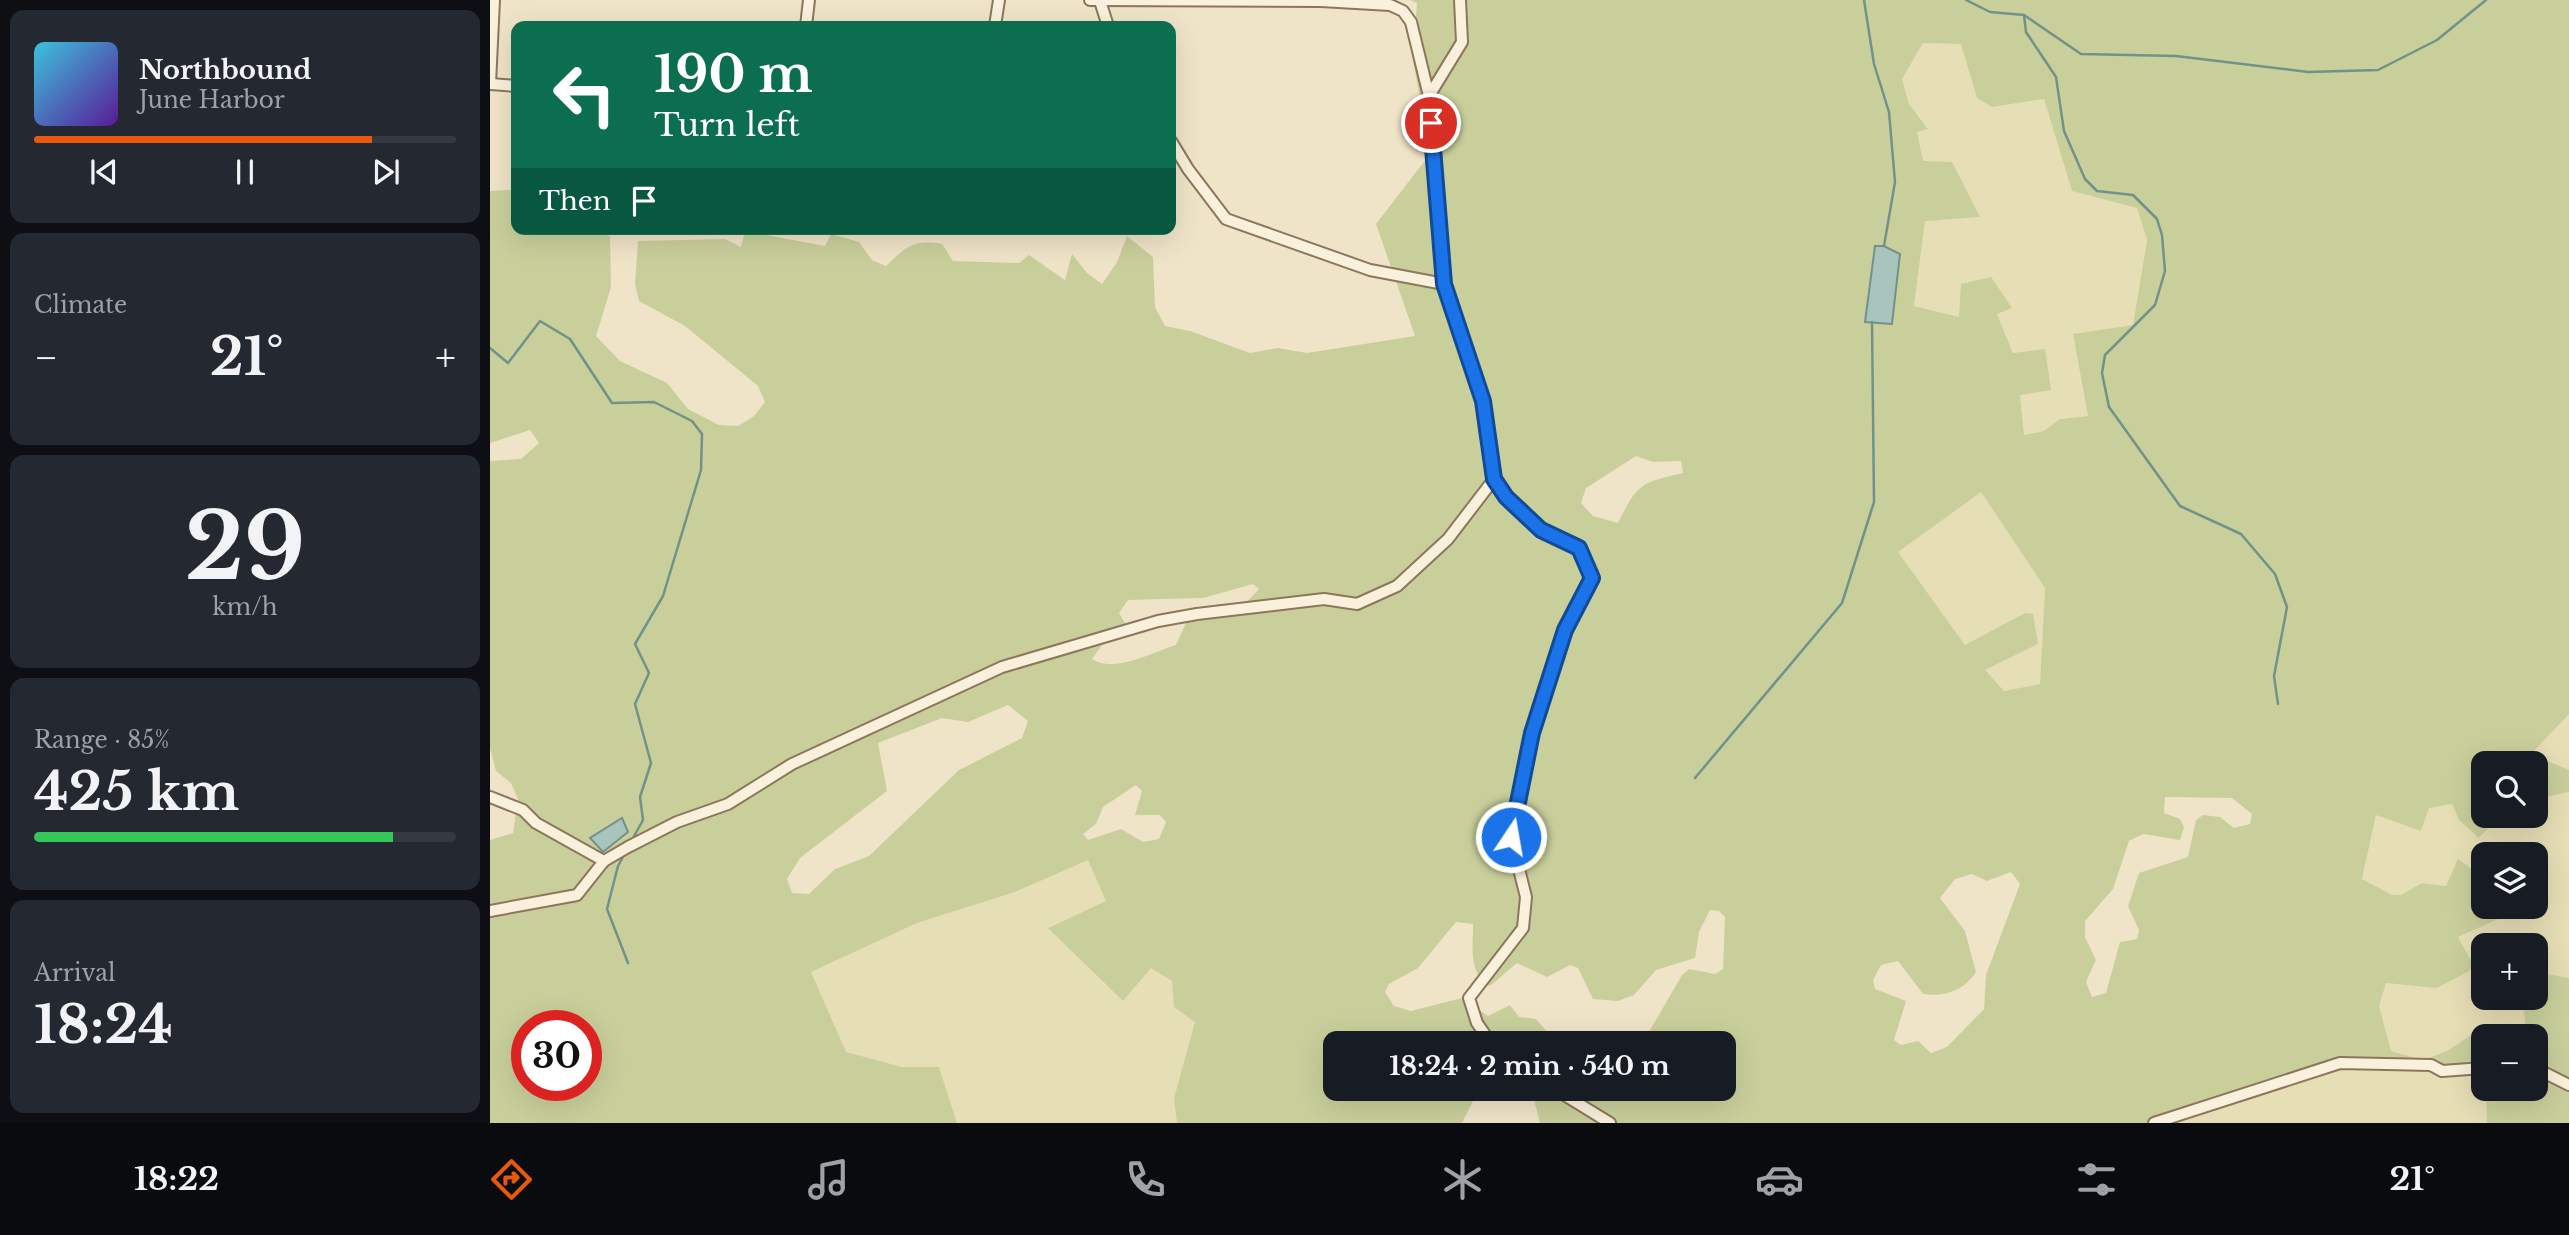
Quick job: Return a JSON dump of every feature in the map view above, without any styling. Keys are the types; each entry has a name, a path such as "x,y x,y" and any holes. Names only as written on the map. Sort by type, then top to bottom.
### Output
{"street":[{"path":"494,0 491,84 511,86"},
{"path":"807,21 809,0"},
{"path":"996,21 999,0"},
{"path":"1090,0 1321,1 1390,5 1403,11 1411,22 1429,96 1444,284 1483,401 1494,479 1506,497 1541,530 1579,548 1592,578 1565,630 1536,720 1511,837 1526,897 1523,928 1469,998 1477,1023 1483,1031"},
{"path":"1429,96 1462,42 1461,0"},
{"path":"1100,1 1106,21"},
{"path":"1176,149 1226,219 1370,270 1444,284"},
{"path":"490,911 577,895 604,861 631,845 677,822 729,804 792,764 1002,667 1158,621 1197,614 1324,598 1357,604 1397,586 1448,539 1494,479"},
{"path":"490,797 523,810 536,823 604,861"},
{"path":"2154,1123 2340,1063 2431,1065 2442,1071 2471,1069"},
{"path":"2548,1074 2569,1085"},
{"path":"1574,1101 1610,1123"}],"shaded area":[{"path":"1923,43 1961,44 1992,107 2044,99 2072,191 2137,208 2147,239 2133,325 2073,334 2088,416 2060,419 2044,431 2024,435 2020,395 2045,349 2014,353 1997,314 2011,308 1959,317 1914,306 1925,220 1979,217 1923,161 1917,132 1928,128 1909,104 1902,79"},
{"path":"1981,491 2045,588 2040,684 2004,691 1985,670 2038,644 2025,613 1965,645 1897,552"},
{"path":"2569,714 2569,770 2548,762 2548,751 2534,751"},
{"path":"2569,792 2569,978 2548,974 2548,933 2471,933 2471,960 2458,937 2498,919 2548,919 2548,842 2471,842 2471,869 2458,860 2447,886 2422,883 2401,895 2392,895 2362,879 2376,815 2452,804 2459,820 2479,838 2489,828 2548,828 2548,796"},
{"path":"1088,859 1106,901 1049,927 1123,1001 1151,967 1172,981 1174,1007 1195,1022 1174,1098 1177,1123 957,1123 939,1067 902,1067 846,1053 810,972 917,923 1015,892"},
{"path":"2471,965 2471,1010 2524,1010 2525,1024 2471,1024 2471,1035 2447,1051 2423,1060 2391,1051 2379,1007 2386,983 2437,987"},
{"path":"2357,1065 2430,1070 2446,1076 2471,1075 2471,1101 2486,1101 2487,1123 2148,1123"}],"green space":[{"path":"1410,0 2569,0 2569,714 2534,751 2471,751 2471,828 2489,828 2479,838 2459,820 2452,804 2429,808 2421,831 2376,815 2362,879 2392,895 2401,895 2422,883 2446,886 2458,859 2471,868 2471,919 2498,919 2458,937 2471,960 2469,971 2437,988 2386,983 2379,1006 2391,1051 2423,1060 2447,1051 2471,1035 2471,1075 2446,1076 2430,1070 2357,1065 2148,1123 1540,1123 1534,1101 1736,1101 1736,1031 1649,1031 1682,975 1689,969 1715,974 1723,969 1725,917 1719,911 1710,910 1699,932 1695,958 1656,970 1634,995 1618,1001 1593,999 1578,968 1570,965 1547,977 1517,963 1490,986 1483,981 1475,967 1473,924 1456,922 1418,968 1389,984 1385,992 1394,1006 1411,1011 1462,998 1488,1016 1510,1005 1519,1017 1536,1019 1546,1031 1323,1031 1323,1101 1473,1101 1462,1123 1177,1123 1174,1098 1195,1022 1174,1007 1172,981 1151,968 1123,1001 1048,928 1106,901 1088,860 1015,892 917,923 811,972 846,1052 902,1067 939,1067 957,1123 490,1123 490,840 513,833 518,799 511,783 496,771 490,748 490,461 521,459 539,443 530,430 490,443 490,191 511,191 511,235 610,236 611,287 596,336 620,361 667,383 688,409 719,425 738,426 754,416 765,402 758,386 685,326 639,301 635,284 638,241 725,239 741,247 744,235 766,235 825,246 830,235 834,235 859,242 872,260 886,266 910,246 932,243 942,244 953,261 1019,263 1029,255 1065,280 1072,254 1087,273 1102,284 1117,262 1127,236 1153,257 1155,307 1165,326 1190,331 1250,353 1278,348 1307,353 1415,336 1376,224 1430,154 1413,60 1417,3","holes":["1923,43 1961,44 1977,98 1992,107 2044,99 2072,191 2137,208 2147,240 2133,325 2073,334 2088,416 2060,419 2044,431 2024,435 2020,395 2051,390 2045,349 2013,353 1997,314 2012,308 1991,277 1961,284 1959,317 1914,306 1925,221 1980,217 1952,162 1923,161 1917,132 1928,129 1909,104 1902,79","1884,246 1892,324 1865,322 1875,247","1636,456 1653,462 1681,461 1683,473 1658,479 1642,487 1636,492 1618,523 1593,516 1581,503 1586,488","1981,492 2045,588 2040,684 2004,691 1985,670 2038,644 2033,614 2025,613 1965,645 1898,552","1253,584 1259,589 1242,607 1190,614 1176,645 1122,663 1101,663 1092,659 1102,645 1126,635 1128,628 1119,613 1128,600 1203,598","1008,705 1028,721 1022,738 959,770 869,856 835,869 809,894 792,893 787,879 800,858 887,791 878,743 942,718 968,722","1136,785 1142,791 1135,815 1160,815 1166,822 1159,839 1143,842 1121,829 1088,840 1083,834 1096,824 1103,807","2165,797 2232,798 2252,814 2250,824 2234,828 2220,817 2203,815 2196,820 2188,857 2139,873 2128,906 2139,930 2137,939 2120,942 2106,993 2092,997 2086,982 2096,960 2085,937 2085,921 2113,889 2129,841 2143,834 2180,840 2184,827 2180,819 2164,813","2011,872 2020,884 1986,975 1984,1009 1947,1047 1931,1053 1918,1041 1901,1045 1894,1040 1906,1001 1875,989 1873,980 1881,965 1898,961 1923,994 1938,995 1966,984 1976,972 1965,931 1940,898 1955,879 1972,874 1987,881"]},
{"path":"2548,761 2569,770 2569,792 2548,796"},
{"path":"2548,974 2569,978 2569,1123 2487,1123 2486,1101 2548,1101 2548,1024 2525,1024 2524,1010 2548,1010"}],"water":[{"path":"1875,246 1884,246 1900,254 1892,324 1865,322"},
{"path":"622,818 628,832 603,852 590,838"}],"waterway":[{"path":"1864,0 1874,64 1889,112 1895,182 1884,246"},
{"path":"1966,0 1990,12 2024,15 2081,54 2176,56 2308,72 2378,70 2437,40 2486,0"},
{"path":"2024,15 2026,32 2056,77 2064,131 2085,179 2097,191 2133,195 2157,219 2162,235 2165,271 2155,305 2105,355 2102,373 2109,407 2180,506 2241,534 2275,574 2287,607 2274,676 2278,704"},
{"path":"490,348 508,363 540,321 570,339 612,403 654,402 692,421 702,434 701,470 663,596 635,644 649,673 635,704 651,763 640,797 643,820 632,840"},
{"path":"1695,778 1842,603 1874,502 1872,322"},
{"path":"624,855 618,866 607,909 628,963"}],"route":[{"path":"1431,123 1444,284 1483,401 1494,479 1506,497 1541,530 1579,548 1592,578 1565,630 1532,733 1511,837"}]}
